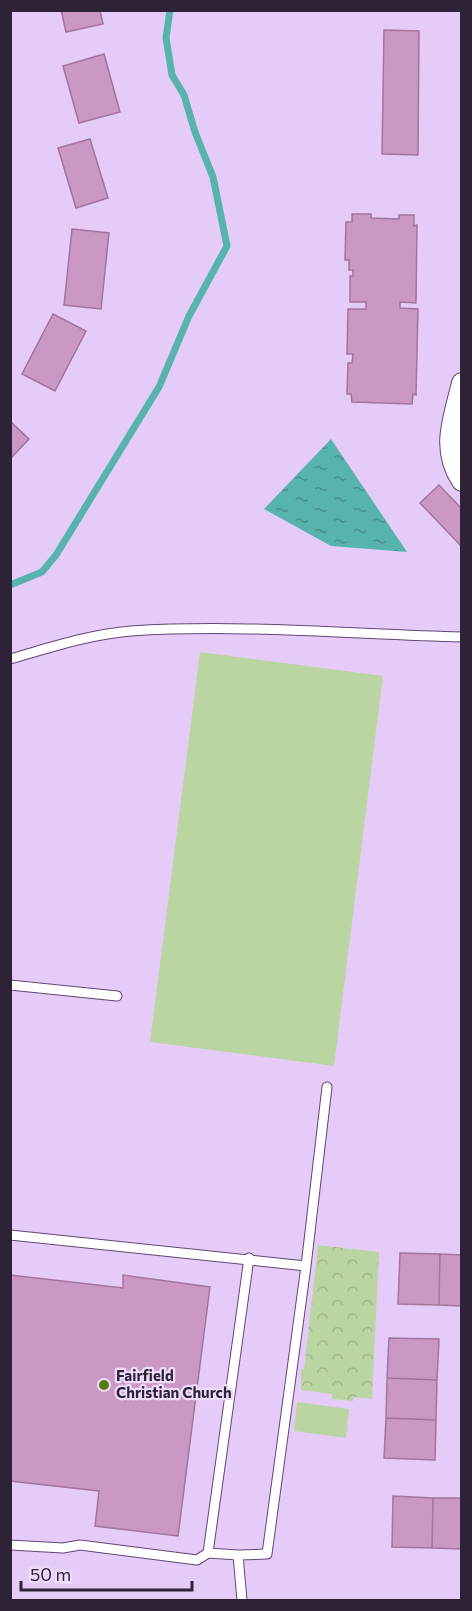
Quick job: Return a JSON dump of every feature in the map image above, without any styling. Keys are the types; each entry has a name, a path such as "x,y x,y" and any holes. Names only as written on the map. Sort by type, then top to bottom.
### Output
{"street":[{"path":"462,383 448,440 451,459 462,482"}],"lane":[{"path":"10,659 63,644 129,631 204,629 462,637"},
{"path":"10,985 117,996"},
{"path":"10,1545 63,1548 80,1545 197,1560 208,1553 267,1554 306,1266 327,1087"},
{"path":"10,1235 249,1258 306,1266"},
{"path":"208,1553 249,1258"},
{"path":"238,1555 242,1600"}],"green space":[{"path":"200,652 383,676 334,1066 150,1042"},
{"path":"318,1245 379,1252 372,1399 354,1397 353,1401 332,1399 332,1394 301,1390 301,1369 304,1369"},
{"path":"297,1402 349,1409 346,1438 294,1431"}],"water":[{"path":"331,439 407,552 331,546 264,509"}],"building":[{"path":"61,10 100,10 103,24 66,32"},
{"path":"384,30 419,31 418,155 382,154"},
{"path":"104,54 120,112 79,123 63,66"},
{"path":"90,139 108,198 76,208 58,148"},
{"path":"352,214 371,214 371,218 399,219 399,215 414,215 414,226 417,225 416,303 400,302 400,308 418,309 416,395 413,394 412,404 352,402 351,394 347,394 348,363 352,363 353,354 347,354 348,309 366,309 366,302 350,302 350,276 353,276 353,270 349,270 349,260 345,260 346,222 352,222"},
{"path":"72,229 109,233 101,309 64,305"},
{"path":"53,314 86,331 55,391 22,374"},
{"path":"10,421 29,439 10,459"},
{"path":"439,485 462,509 462,547 420,503"},
{"path":"400,1253 440,1254 439,1305 398,1304"},
{"path":"440,1254 462,1255 462,1306 439,1305"},
{"name":"Fairfield Christian Church","path":"10,1275 123,1288 123,1275 210,1287 178,1536 95,1526 99,1491 10,1481"},
{"path":"389,1338 439,1339 437,1380 387,1378"},
{"path":"387,1378 437,1380 436,1420 386,1418"},
{"path":"386,1418 436,1420 435,1460 384,1458"},
{"path":"393,1496 433,1498 432,1548 392,1547"},
{"path":"433,1498 462,1498 462,1549 432,1548"}],"waterway":[{"path":"10,585 42,572 56,555 159,387 189,316 227,246 213,177 195,132 184,95 172,75 166,38 170,10"}],"place":[{"name":"Fairfield Christian Church","path":"104,1385"}]}
